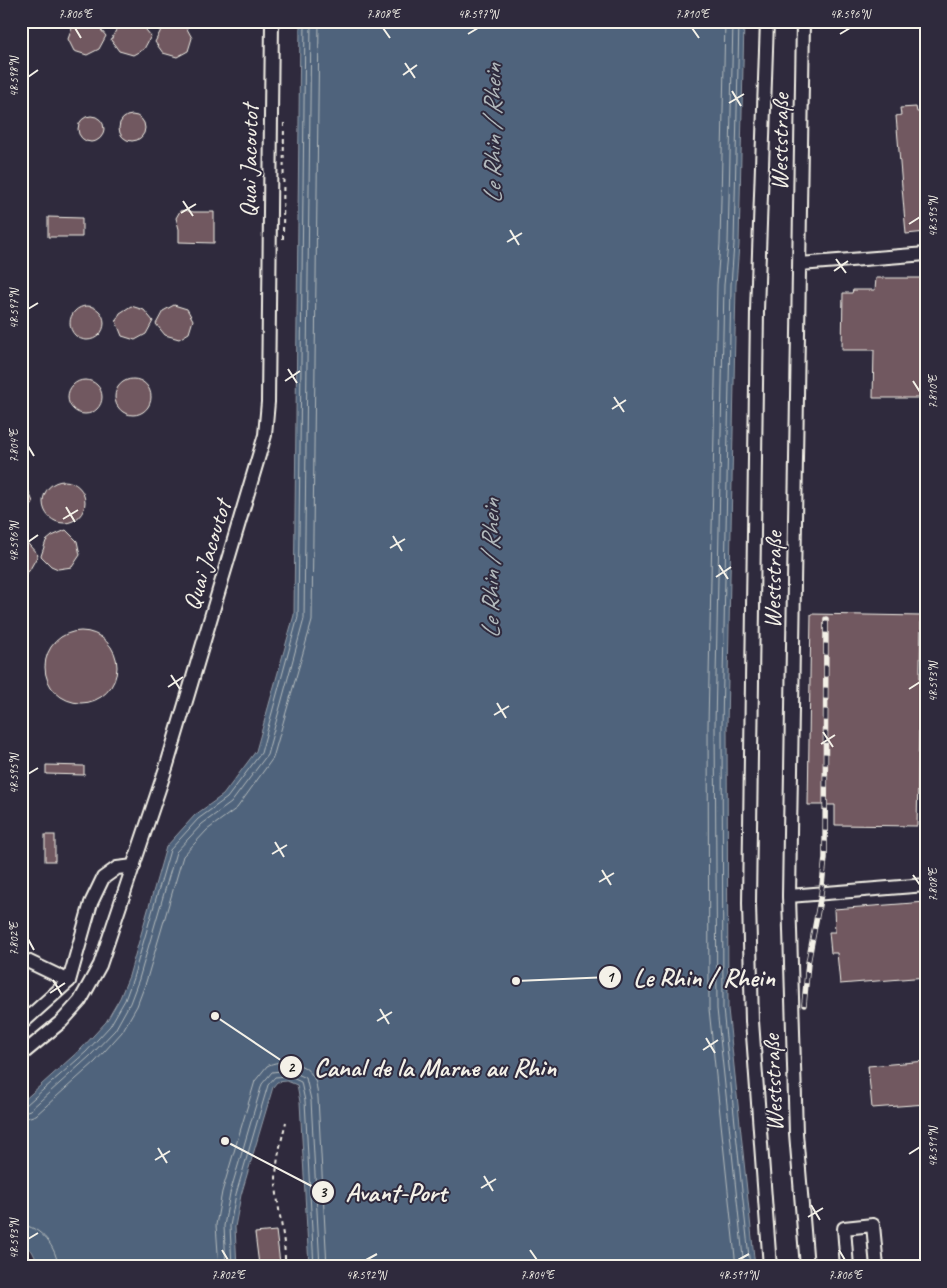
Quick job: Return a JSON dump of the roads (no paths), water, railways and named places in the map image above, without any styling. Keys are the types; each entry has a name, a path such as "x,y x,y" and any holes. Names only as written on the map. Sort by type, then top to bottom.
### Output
{"street":[{"name":"Quai Jacoutot","path":"21,1055 62,1021 88,989 100,965 167,765 265,435 268,402 272,21"},
{"path":"767,21 757,311 749,903 752,1021 761,1173 770,1267"},
{"name":"Weststraße","path":"803,21 789,896 796,1133 807,1267"},
{"path":"800,264 883,254 926,254"},
{"path":"21,1024 69,981 91,903 104,878 117,868 134,866"},
{"path":"789,896 926,885"},
{"path":"21,958 69,981"},
{"path":"846,1267 844,1228 874,1225 877,1267"}],"water":[{"path":"300,21 744,21 739,245 736,285 727,726 728,1009 755,1267 309,1267 300,1102 297,1085 287,1081 277,1082 273,1087 241,1195 235,1227 237,1267 40,1267 32,1251 21,1243 21,1103 82,1048 106,1022 120,998 129,976 166,847 195,815 223,795 256,751 294,615"}],"railway":[{"path":"804,1005 808,963 821,894 825,858 826,619"}],"place":[{"name":"Le Rhin / Rhein","path":"516,981"},
{"name":"Canal de la Marne au Rhin","path":"215,1016"},
{"name":"Avant-Port","path":"225,1141"}]}
